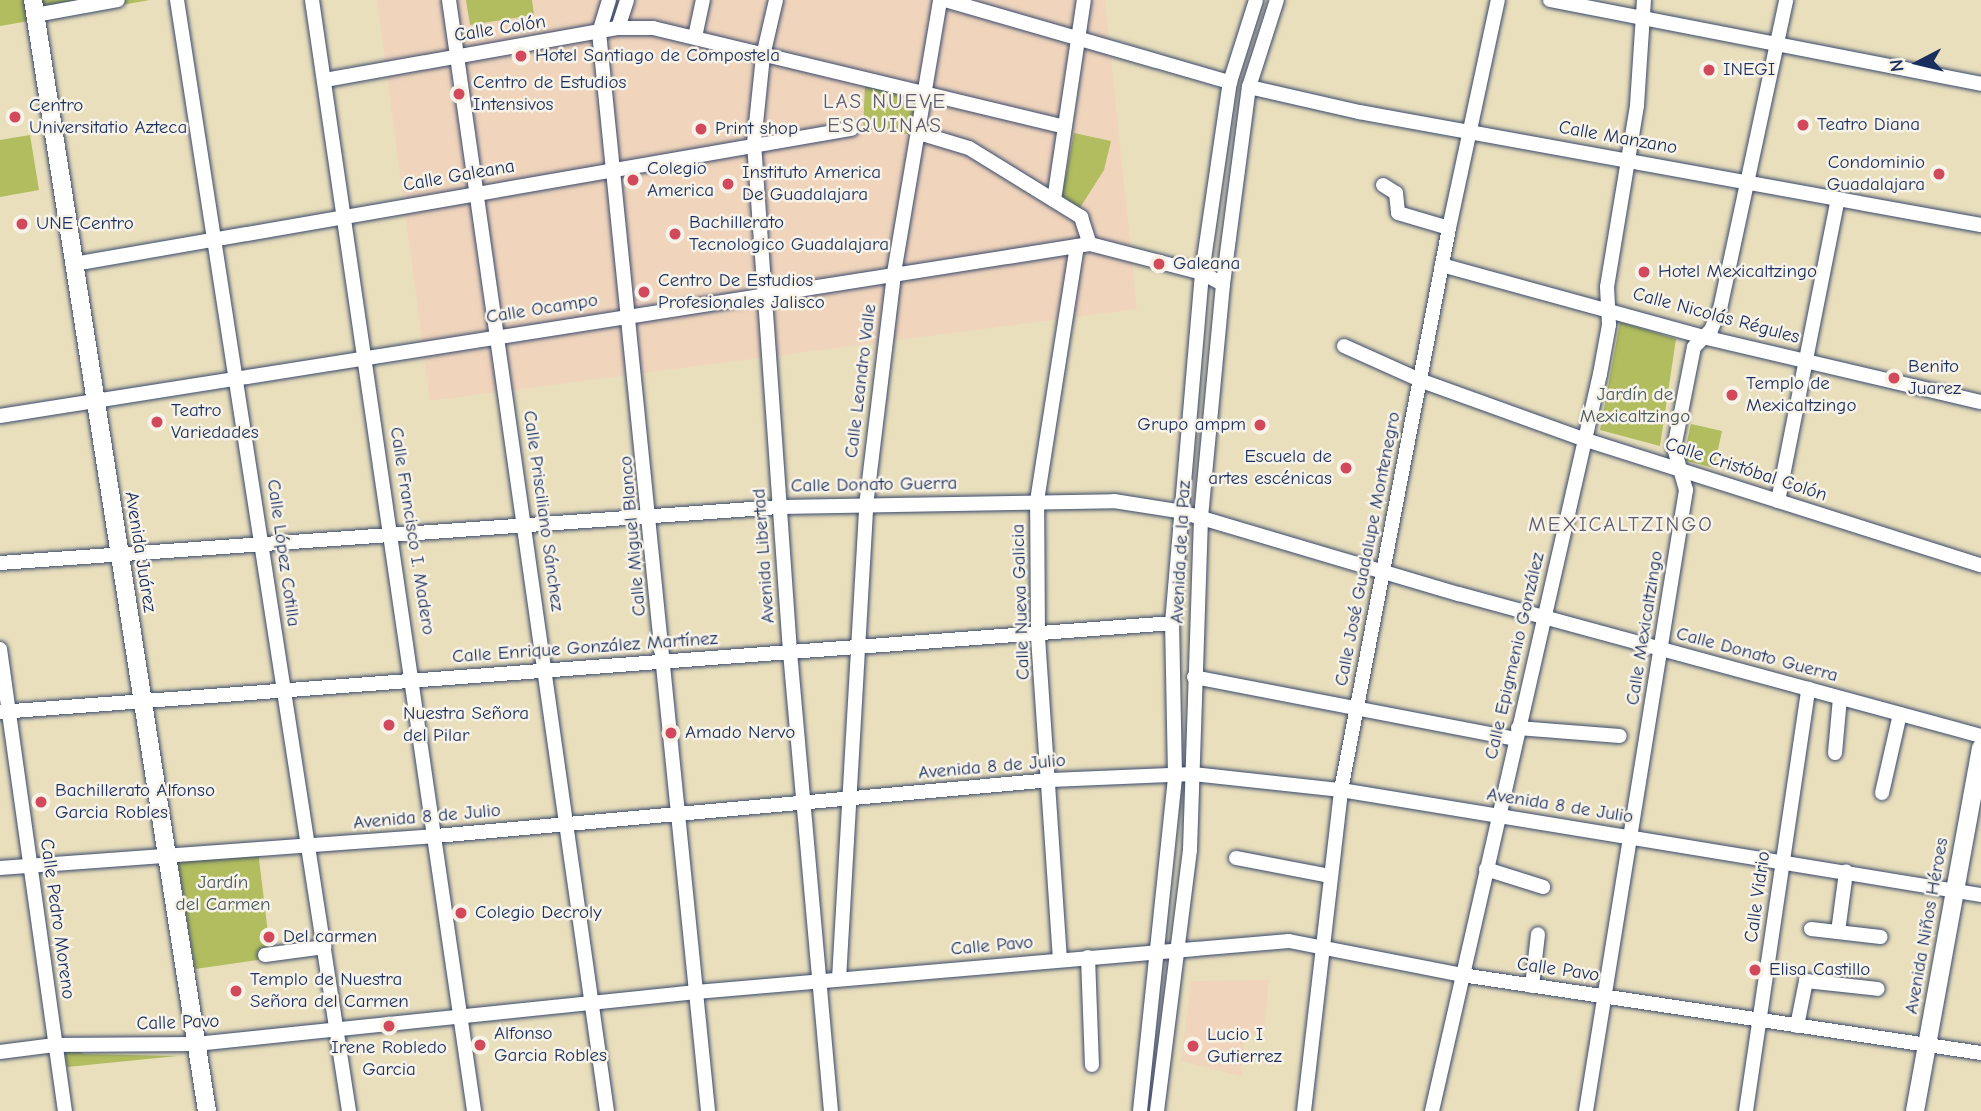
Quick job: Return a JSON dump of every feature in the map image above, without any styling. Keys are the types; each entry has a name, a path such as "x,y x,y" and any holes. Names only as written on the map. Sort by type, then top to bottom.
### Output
{"main road":[{"name":"Avenida Juárez","path":"34,4 165,855 208,1111"},
{"name":"Avenida Niños Héroes","path":"1915,1111 1981,748"}],"street":[{"path":"34,4 118,0"},
{"name":"Calle López Cotilla","path":"177,0 264,545 349,1111"},
{"name":"Calle Francisco I. Madero","path":"312,0 415,679 474,1111"},
{"name":"Calle Prisciliano Sánchez","path":"449,0 499,335 607,1111"},
{"name":"Calle Miguel Blanco","path":"609,0 599,32 651,516 708,1111"},
{"path":"618,28 627,0"},
{"path":"695,37 703,0"},
{"name":"Avenida Libertad","path":"776,0 763,56 754,143 790,652 817,981 831,1111"},
{"path":"942,0 1230,82"},
{"name":"Calle Leandro Valle","path":"839,979 866,506 894,273 942,0"},
{"path":"1054,200 1084,0"},
{"name":"Avenida de la Paz","path":"1140,1111 1160,949 1175,776 1172,623 1178,510 1202,274 1230,82 1256,0"},
{"name":"Avenida de la Paz","path":"1157,1111 1180,948 1194,774 1194,677 1201,517 1223,284 1249,87 1277,0"},
{"name":"Calle José Guadalupe Montenegro","path":"1304,1111 1320,945 1341,790 1422,381 1449,228 1498,0"},
{"path":"1550,0 1981,83"},
{"name":"Calle Epigmenio González","path":"1432,1111 1586,440 1609,325 1607,306 1631,159 1644,0"},
{"name":"Calle Mexicaltzingo","path":"1586,1111 1686,489 1674,448 1694,347 1711,330 1720,309 1787,0"},
{"name":"Calle Colón","path":"325,80 618,28 653,28 1064,127"},
{"name":"Calle Manzano","path":"1249,87 1981,225"},
{"name":"Calle Galeana","path":"74,264 754,143 851,129"},
{"path":"919,132 968,148 1081,217 1084,245 1202,274 1223,284"},
{"path":"1383,185 1396,193 1398,213 1449,228"},
{"path":"1778,501 1838,199"},
{"name":"Calle Ocampo","path":"0,416 238,380 499,335 1084,245"},
{"name":"Calle Nueva Galicia","path":"1060,960 1051,780 1038,634 1037,501 1084,245"},
{"name":"Calle Nicolás Régules","path":"1442,265 1607,306 1703,337 1981,402"},
{"name":"Calle Cristóbal Colón","path":"1344,346 1422,381 1586,440 1981,565"},
{"name":"Calle Donato Guerra","path":"0,564 780,506 1114,501 1178,510 1384,572 1981,736"},
{"name":"Calle Enrique González Martínez","path":"4,711 142,703 284,687 663,663 1172,623"},
{"name":"Calle Pedro Moreno","path":"0,649 4,711 30,865 65,1111"},
{"path":"1194,677 1356,710 1517,734 1620,736"},
{"name":"Calle Vidrio","path":"1746,1111 1808,690"},
{"path":"1835,753 1840,698"},
{"path":"1882,793 1900,714"},
{"name":"Avenida 8 de Julio","path":"0,868 436,836 1051,780 1194,774 1341,790 1981,895"},
{"path":"1236,858 1330,876"},
{"path":"1486,869 1543,887"},
{"path":"1838,932 1846,872"},
{"path":"1811,929 1881,937"},
{"path":"1532,986 1538,934"},
{"name":"Calle Pavo","path":"0,1052 55,1045 196,1044 696,992 1160,949 1289,941 1462,975 1981,1054"},
{"path":"265,955 324,947"},
{"path":"1088,957 1092,1065"},
{"path":"1797,1026 1807,981 1878,989"}],"shaded area":[{"path":"377,0 1105,0 1137,309 430,401"},
{"path":"1269,980 1264,1036 1245,1035 1241,1076 1181,1061 1191,981"}],"green space":[{"path":"0,0 150,0 0,26"},
{"path":"466,0 532,0 534,15 470,25"},
{"path":"865,84 918,96 912,135 881,129 863,131"},
{"path":"1074,133 1111,141 1104,170 1078,211 1061,201"},
{"path":"30,135 39,190 0,197 0,140"},
{"name":"Jardín de Mexicaltzingo","path":"1620,322 1676,339 1660,446 1600,430"},
{"path":"1691,424 1722,431 1714,468 1683,460"},
{"name":"Jardín del Carmen","path":"258,851 271,958 195,969 177,858"},
{"path":"77,1047 83,1054 177,1056 67,1067 64,1048"}],"place":[{"name":"Hotel Santiago de Compostela","path":"521,56"},
{"name":"INEGI","path":"1709,70"},
{"name":"Centro de Estudios Intensivos","path":"459,94"},
{"name":"Centro Universitatio Azteca","path":"15,117"},
{"name":"Teatro Diana","path":"1803,125"},
{"name":"Print shop","path":"701,129"},
{"name":"Condominio Guadalajara","path":"1939,174"},
{"name":"Colegio America","path":"633,180"},
{"name":"Instituto America De Guadalajara","path":"728,184"},
{"name":"UNE Centro","path":"22,224"},
{"name":"Bachillerato Tecnologico Guadalajara","path":"675,234"},
{"name":"Galeana","path":"1159,264"},
{"name":"Hotel Mexicaltzingo","path":"1644,272"},
{"name":"Centro De Estudios Profesionales Jalisco","path":"644,292"},
{"name":"Benito Juarez","path":"1894,378"},
{"name":"Templo de Mexicaltzingo","path":"1732,395"},
{"name":"Teatro Variedades","path":"157,422"},
{"name":"Grupo ampm","path":"1260,425"},
{"name":"Escuela de artes escénicas","path":"1346,468"},
{"name":"Nuestra Señora del Pilar","path":"389,725"},
{"name":"Amado Nervo","path":"671,733"},
{"name":"Bachillerato Alfonso Garcia Robles","path":"41,802"},
{"name":"Colegio Decroly","path":"461,913"},
{"name":"Del carmen","path":"269,937"},
{"name":"Elisa Castillo","path":"1755,970"},
{"name":"Templo de Nuestra Señora del Carmen","path":"236,991"},
{"name":"Irene Robledo Garcia","path":"389,1026"},
{"name":"Alfonso Garcia Robles","path":"480,1045"},
{"name":"Lucio I Gutierrez","path":"1193,1046"}],"district":[{"name":"LAS NUEVE ESQUINAS","path":"885,113"},
{"name":"MEXICALTZINGO","path":"1621,524"}]}
